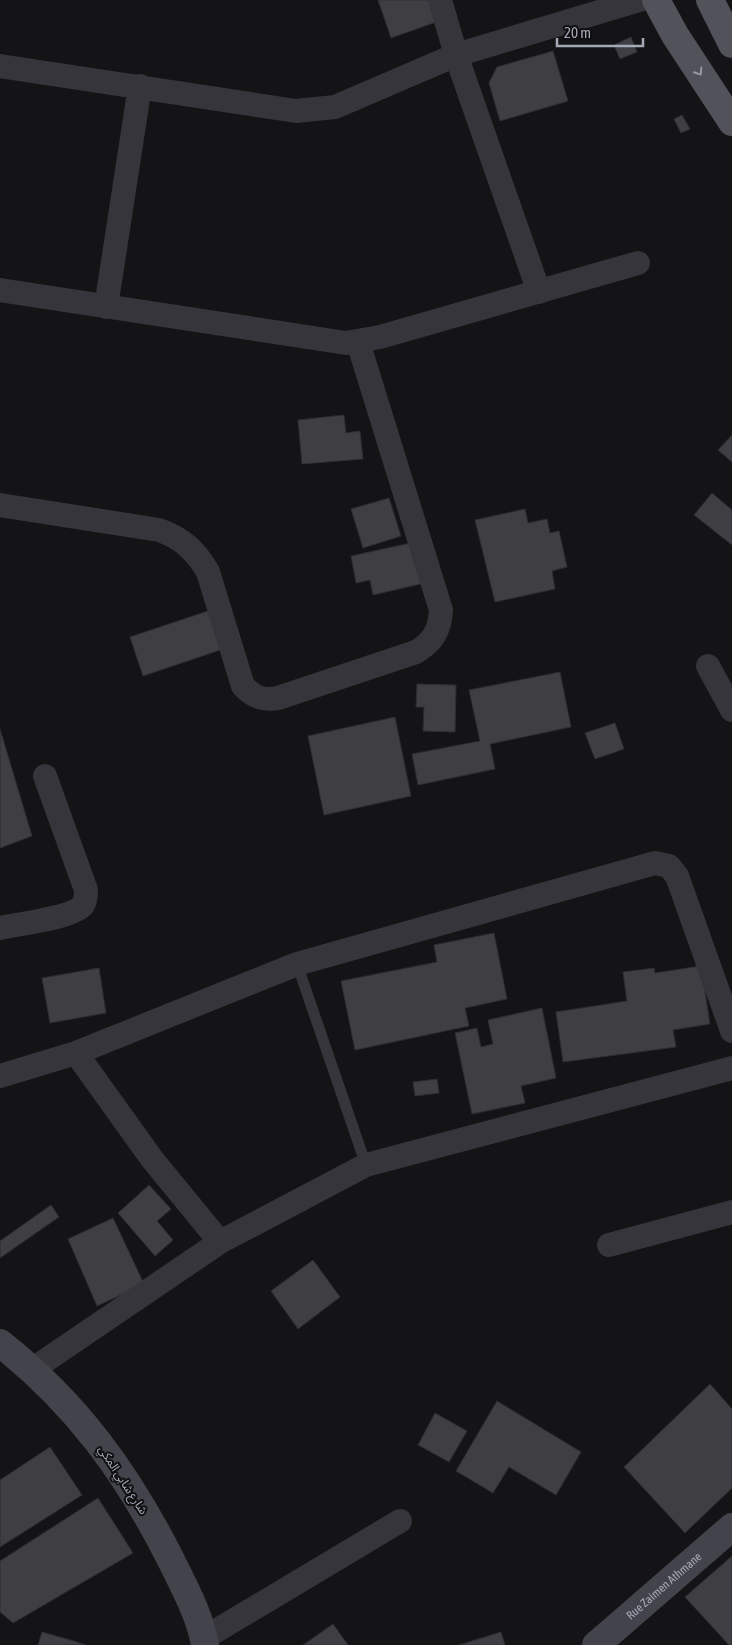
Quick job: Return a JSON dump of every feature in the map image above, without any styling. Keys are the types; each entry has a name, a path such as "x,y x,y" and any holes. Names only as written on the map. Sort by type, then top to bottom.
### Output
{"main road":[{"path":"656,0 675,36 732,122"},
{"path":"710,0 732,44"},
{"name":"شارع شابي المكي","path":"0,1343 33,1369 63,1398 112,1460 168,1553 194,1609 204,1642"},
{"name":"Rue Zaimen Athmane","path":"596,1645 732,1528"}],"street":[{"path":"440,0 456,55 539,292"},
{"path":"0,66 296,111 316,111 335,107 456,55 639,0"},
{"path":"106,307 140,86"},
{"path":"0,290 334,342 358,342 638,263"},
{"path":"0,505 159,530 183,541 193,550 208,572 243,686 259,698 268,700 278,698 416,652 427,645 435,635 440,623 441,610 358,342"},
{"path":"708,666 732,710"},
{"path":"0,928 72,912 83,904 86,897 86,890 45,776"},
{"path":"0,1076 76,1053 297,964 655,863 669,866 677,876 732,1031"},
{"path":"76,1053 152,1159 220,1242"},
{"path":"33,1369 220,1242 366,1165 732,1068"},
{"path":"609,1245 732,1212"},
{"path":"204,1642 400,1521"}],"lane":[{"path":"297,964 366,1165"}],"building":[{"path":"378,0 432,0 439,21 391,38"},
{"path":"631,37 637,52 620,59 614,45"},
{"path":"553,51 568,101 500,121 489,83 497,67"},
{"path":"682,115 690,129 681,133 674,119"},
{"path":"344,415 346,433 360,431 363,459 302,464 298,420"},
{"path":"732,435 732,462 718,450"},
{"path":"712,493 732,510 732,545 694,515"},
{"path":"389,498 401,536 363,548 351,509"},
{"path":"525,509 528,523 547,519 550,533 559,531 567,567 552,571 555,589 495,602 475,520"},
{"path":"420,541 429,582 373,595 370,580 356,583 351,556"},
{"path":"211,610 223,649 143,676 130,637"},
{"path":"560,672 571,727 490,744 495,769 418,785 412,754 480,741 469,690"},
{"path":"417,684 456,685 455,732 423,731 424,707 416,707"},
{"path":"395,717 411,796 324,815 308,736"},
{"path":"615,723 624,749 595,759 585,733"},
{"path":"0,729 32,836 0,848"},
{"path":"494,933 507,999 465,1008 469,1026 355,1050 341,981 437,962 434,945"},
{"path":"701,966 710,1024 673,1030 676,1047 563,1062 556,1012 627,1001 623,972 654,968 655,973"},
{"path":"99,968 106,1013 50,1023 42,978"},
{"path":"542,1008 556,1078 521,1086 525,1103 472,1114 455,1033 477,1028 481,1047 493,1044 488,1020"},
{"path":"437,1079 439,1093 415,1096 413,1082"},
{"path":"149,1185 171,1209 157,1221 173,1240 155,1256 118,1213"},
{"path":"51,1205 59,1217 0,1258 0,1241"},
{"path":"113,1218 144,1284 97,1306 68,1239"},
{"path":"313,1260 340,1297 298,1329 271,1291"},
{"path":"710,1384 732,1409 732,1488 685,1533 624,1467"},
{"path":"497,1401 581,1452 556,1495 509,1467 493,1493 456,1471"},
{"path":"435,1413 467,1431 449,1462 418,1445"},
{"path":"50,1447 82,1495 0,1547 0,1480"},
{"path":"98,1498 133,1553 13,1623 0,1612 0,1561"},
{"path":"732,1556 732,1645 729,1645 685,1597"},
{"path":"333,1624 348,1645 303,1645"},
{"path":"42,1632 77,1642 86,1645 38,1645"},
{"path":"501,1632 505,1645 459,1645"}]}
